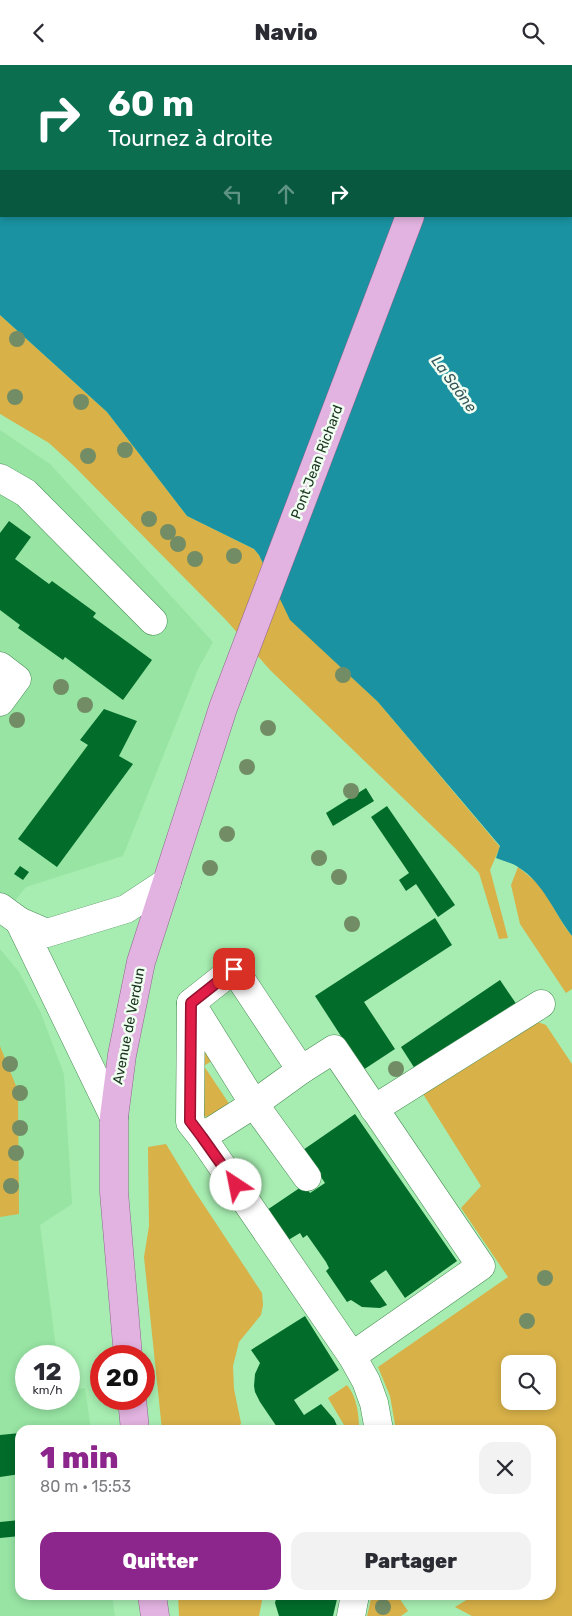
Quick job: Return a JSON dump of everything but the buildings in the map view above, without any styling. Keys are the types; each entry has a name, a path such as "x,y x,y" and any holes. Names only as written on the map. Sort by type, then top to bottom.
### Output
{"main road":[{"name":"Pont Jean Richard","path":"223,708 410,217"},
{"name":"Avenue de Verdun","path":"127,1345 114,1192 114,1117 122,1055 141,962 223,708"},
{"path":"133,1410 135,1425"},
{"path":"142,1616 143,1600"},
{"path":"153,1600 155,1616"}],"street":[{"path":"0,478 26,493 153,621"},
{"path":"0,666 17,679 0,702"},
{"path":"9,914 47,933 126,909 167,882"},
{"path":"9,914 114,1117"},
{"path":"191,1003 234,969 301,1070"},
{"path":"191,1003 254,1104 308,1177"},
{"path":"191,1003 190,1121 352,1356 366,1381 374,1403 378,1425"},
{"path":"374,1109 541,1004"},
{"path":"202,1137 334,1049 481,1266 352,1356"},
{"path":"350,1616 355,1600"}],"shaded area":[{"path":"0,315 107,412 187,516 254,549 259,555 291,620 378,702 500,847 490,870 508,938 499,939 479,873 456,849 270,670 226,620 73,465 49,443 0,414"},
{"path":"0,430 50,464 213,642 198,669 123,856 26,887 0,919"},
{"path":"518,867 540,885 572,936 572,989 566,993 520,924 511,885"},
{"path":"0,949 19,972 40,1011 64,1074 72,1204 40,1225 56,1345 15,1345 15,1410 80,1410 80,1389 85,1388 90,1425 15,1425 15,1600 113,1600 115,1616 0,1616"},
{"path":"535,1021 546,1025 572,1064 572,1616 472,1616 455,1607 466,1600 556,1600 556,1425 395,1425 390,1396 378,1367 508,1277 461,1208 481,1186 418,1086"},
{"path":"0,1046 18,1091 19,1214 0,1217"},
{"path":"203,1048 219,1056 204,1066 230,1105 211,1118 201,1115"},
{"path":"166,1144 262,1293 263,1305 261,1315 239,1342 233,1366 234,1389 240,1425 161,1425 155,1345 153,1345 144,1257 149,1226 148,1147"},
{"path":"347,1385 357,1406 359,1425 344,1425 328,1398"},
{"path":"178,1600 262,1600 259,1616 179,1616"},
{"path":"371,1600 400,1600 408,1611 401,1616 367,1616"}],"water":[{"name":"La Saône","path":"0,217 572,217 572,936 535,881 518,867 496,858 500,846 378,702 290,620 259,555 254,549 187,516 107,412 0,315"}],"route":[{"path":"234,969 191,1003 190,1121 236,1185"}]}
